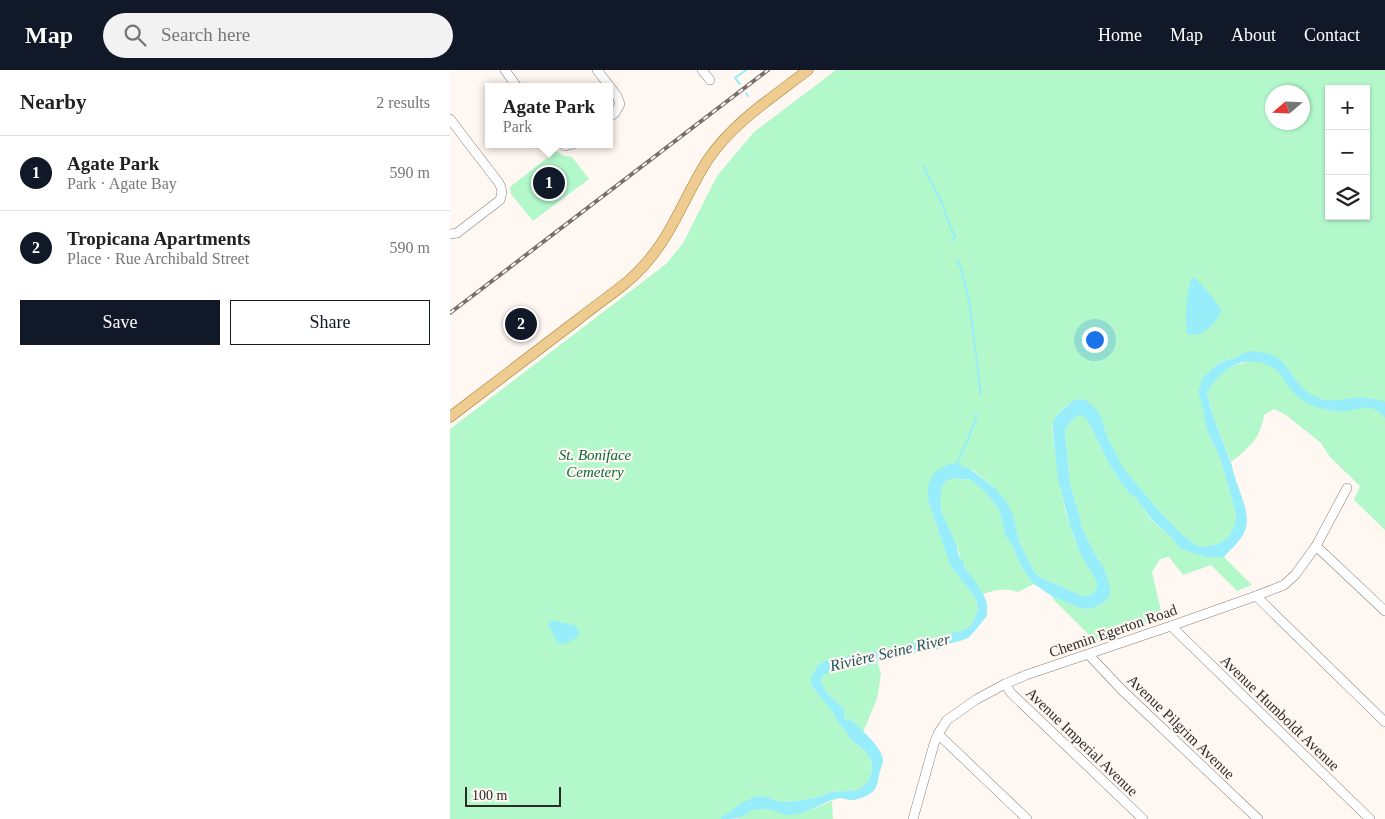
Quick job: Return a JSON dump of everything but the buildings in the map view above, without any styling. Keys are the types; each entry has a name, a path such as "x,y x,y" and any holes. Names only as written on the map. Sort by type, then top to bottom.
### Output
{"main road":[{"path":"450,417 616,290 646,263 670,230 707,160 720,144 742,122 808,70"}],"street":[{"path":"505,70 514,83"},
{"path":"597,70 607,83"},
{"path":"702,70 710,80"},
{"path":"613,91 620,104 613,114"},
{"path":"450,119 499,183 502,188 502,194 500,200 457,232 450,234"},
{"name":"Chemin Egerton Road","path":"913,819 938,734 947,720 1005,684 1026,675 1284,585 1290,581 1316,546 1348,488"},
{"path":"1316,546 1385,611"},
{"path":"1256,596 1385,722"},
{"name":"Avenue Humboldt Avenue","path":"1171,626 1370,819"},
{"name":"Avenue Pilgrim Avenue","path":"1088,654 1121,689 1258,819"},
{"name":"Avenue Imperial Avenue","path":"1005,684 1010,693 1143,819"},
{"path":"938,734 1027,819"}],"green space":[{"name":"St. Boniface Cemetery","path":"836,70 1385,70 1385,530 1354,500 1360,486 1330,457 1321,443 1286,415 1274,409 1264,415 1260,430 1253,442 1231,462 1212,413 1207,392 1214,382 1229,368 1240,363 1246,363 1236,358 1218,364 1202,378 1200,388 1206,428 1221,461 1236,514 1235,524 1229,537 1218,544 1202,547 1196,545 1161,513 1124,469 1108,438 1101,417 1080,399 1068,405 1060,412 1054,420 1052,434 1067,518 1076,544 1096,578 1097,586 1094,593 1083,596 1035,573 1020,544 1013,515 996,489 974,471 957,464 928,500 950,565 976,599 978,610 971,625 964,630 924,639 894,649 837,658 811,685 828,705 850,739 865,751 871,759 870,779 859,790 831,792 819,797 783,802 762,796 740,804 721,817 721,819 450,819 450,429 666,264 683,243 717,176 754,132"},
{"path":"556,151 564,156 572,157 589,179 533,221 511,194 510,187"},
{"path":"1079,415 1088,421 1109,464 1128,492 1139,500 1138,503 1150,519 1180,547 1206,557 1224,557 1252,585 1237,591 1211,565 1183,575 1169,557 1160,559 1152,572 1162,618 1097,643 1052,598 1089,608 1103,603 1109,597 1109,583 1099,559 1082,528 1070,484 1065,430 1071,421"},
{"path":"953,478 971,480 986,493 997,507 1001,515 1005,536 1011,543 1022,568 1034,584 1018,592 1004,589 983,594 964,566 939,502 941,488 944,483"},
{"path":"878,663 881,674 877,699 863,732 851,719 844,719 844,709 827,693 821,682 822,676 838,668"},
{"path":"832,801 833,819 738,819 754,809 765,808 792,815"}],"water":[{"path":"1194,277 1209,293 1221,311 1208,329 1194,335 1188,334 1186,317 1189,289 1191,280"},
{"name":"Rivière Seine River","path":"1251,351 1263,352 1279,359 1304,389 1320,399 1361,398 1385,402 1385,418 1381,413 1372,408 1337,411 1309,404 1293,392 1278,372 1269,365 1242,362 1224,372 1212,384 1207,393 1212,413 1243,500 1247,519 1243,535 1224,557 1206,557 1180,548 1151,519 1138,503 1139,500 1128,492 1109,464 1088,421 1079,415 1071,421 1065,430 1070,484 1082,528 1103,566 1110,591 1109,597 1105,602 1088,609 1080,608 1053,597 1034,584 1022,568 1011,543 1005,536 1001,515 986,493 971,480 953,478 945,482 941,488 941,511 957,546 958,554 964,567 973,578 987,603 987,616 968,638 947,644 936,650 925,650 903,657 889,657 871,665 838,668 822,676 821,682 827,693 844,709 844,719 850,719 859,727 875,744 882,755 883,764 874,790 859,799 836,799 808,811 795,814 789,815 768,809 757,809 739,818 721,819 721,817 740,804 754,797 762,796 783,802 797,801 819,797 831,792 859,790 870,779 871,759 865,751 850,739 811,685 811,678 818,665 827,660 894,649 924,639 964,630 971,625 978,610 976,599 950,565 928,500 928,487 933,474 949,464 957,463 969,468 996,489 1007,503 1013,515 1020,544 1035,573 1083,596 1093,594 1097,588 1096,580 1081,555 1070,526 1058,479 1053,434 1053,423 1062,410 1073,401 1086,400 1101,417 1108,438 1124,469 1161,513 1183,535 1196,545 1202,547 1218,544 1229,537 1235,524 1236,514 1221,461 1206,428 1198,391 1202,378 1218,364"},
{"path":"552,620 576,626 579,632 578,637 566,643 558,643 548,624"}],"waterway":[{"path":"740,84 735,78 746,70"},
{"path":"923,166 942,203 955,236 952,241"},
{"path":"957,260 961,268 970,306 981,395"},
{"path":"957,464 976,420 976,413"}],"railway":[{"path":"450,313 768,70"}],"place":[{"name":"Agate Park","path":"549,183"},
{"name":"Tropicana Apartments","path":"521,324"}]}
